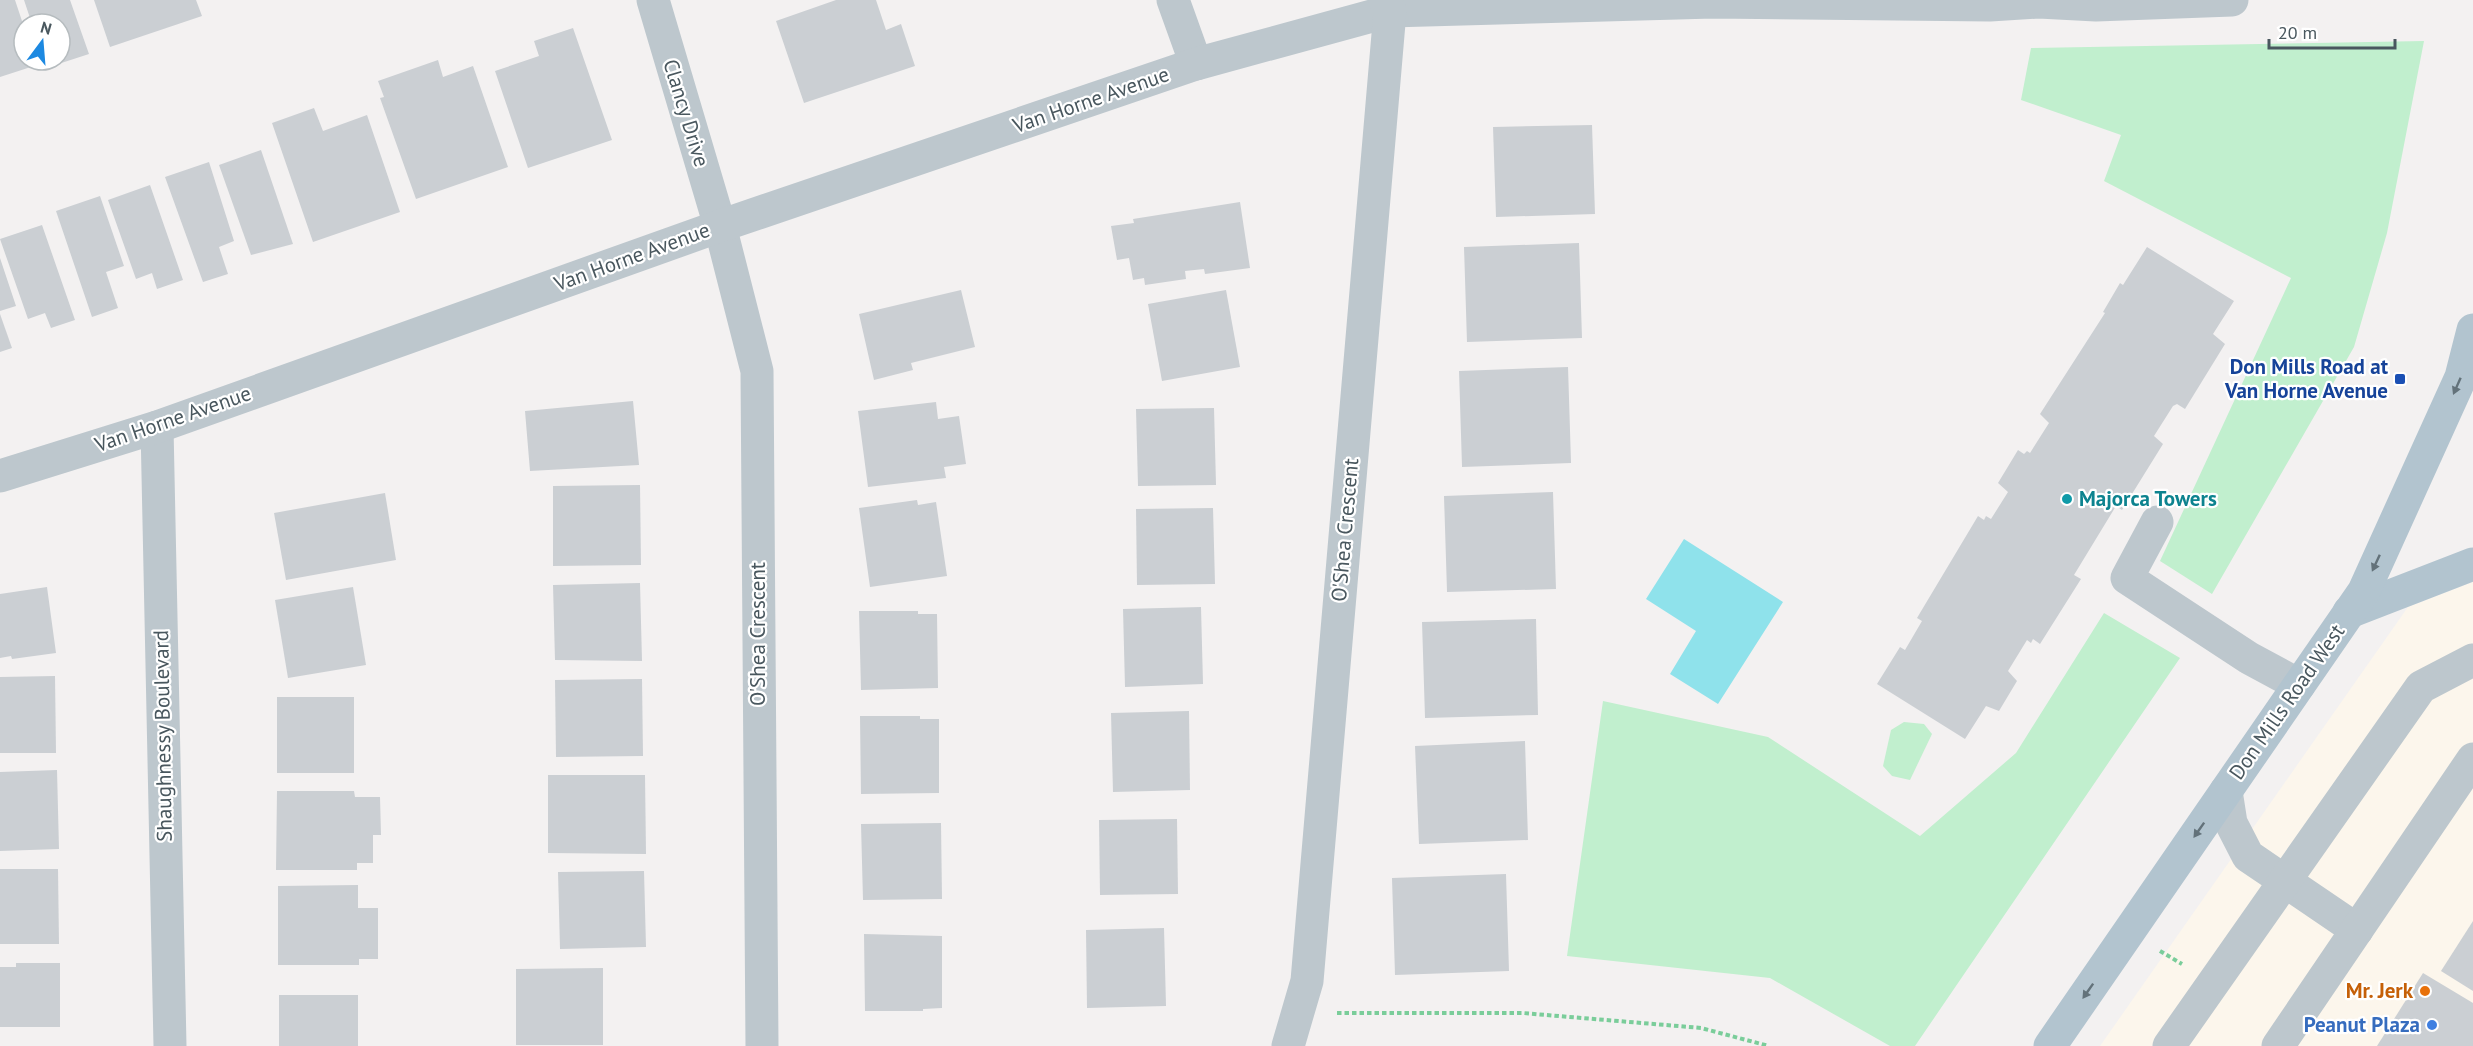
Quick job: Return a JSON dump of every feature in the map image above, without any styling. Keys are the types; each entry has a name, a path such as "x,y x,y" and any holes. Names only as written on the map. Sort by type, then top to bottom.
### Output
{"main road":[{"name":"Don Mills Road West","path":"2050,1046 2364,591 2462,377 2473,330"},
{"path":"2349,612 2473,564"}],"street":[{"name":"Clancy Drive","path":"653,0 720,226"},
{"path":"1173,0 1196,64"},
{"name":"Van Horne Avenue","path":"0,476 157,427 720,226 1196,64 1387,6 1713,2 2096,5 2232,0"},
{"name":"O'Shea Crescent","path":"1288,1046 1307,981 1387,6"},
{"name":"O'Shea Crescent","path":"720,226 757,371 762,1046"},
{"name":"Shaughnessy Boulevard","path":"157,427 170,1046"},
{"path":"2157,522 2127,578 2249,658 2299,685"},
{"path":"2171,1045 2421,687 2473,660"},
{"path":"2278,1046 2473,759"},
{"path":"2226,791 2231,823 2248,856 2357,930"}],"path":[{"path":"1298,1014 1523,1013 1701,1029 1769,1046"}],"shaded area":[{"path":"2473,582 2473,1046 2100,1046 2408,607"}],"green space":[{"path":"2424,41 2387,233 2354,347 2212,594 2160,561 2291,278 2104,181 2121,135 2021,100 2031,48"},
{"path":"2104,613 2180,658 1915,1046 1890,1046 1770,978 1567,956 1603,701 1768,737 1920,836 2016,753"},
{"path":"1904,722 1924,724 1932,734 1910,780 1892,776 1883,766 1891,730"}],"water":[{"path":"1684,539 1783,602 1718,704 1670,674 1696,631 1646,599"}],"building":[{"path":"0,0 15,0 19,12 12,12 12,72 15,72 0,77"},
{"path":"24,0 70,0 89,54 72,60 72,12 28,12"},
{"path":"94,0 196,0 202,16 110,47"},
{"path":"836,0 876,0 886,30 901,24 915,66 804,103 776,21"},
{"path":"573,28 612,140 528,168 495,71 539,56 534,41"},
{"path":"438,60 443,77 473,66 508,167 416,199 380,98 384,97 378,81"},
{"path":"314,108 323,131 367,115 400,212 313,242 272,123"},
{"path":"1592,125 1595,214 1496,217 1493,127"},
{"path":"261,150 293,244 251,255 219,165"},
{"path":"209,162 234,241 219,247 228,274 203,282 165,177"},
{"path":"150,185 183,280 157,289 152,273 136,279 108,200"},
{"path":"100,196 124,266 106,272 118,308 92,317 56,211"},
{"path":"1240,202 1250,268 1205,274 1204,269 1185,271 1186,279 1145,285 1144,278 1133,280 1129,258 1117,260 1111,226 1134,223 1133,219"},
{"path":"42,225 75,320 51,328 45,313 28,319 0,239"},
{"path":"1579,243 1582,338 1467,342 1464,247"},
{"name":"Majorca Towers","path":"2147,247 2234,301 2213,334 2225,344 2185,409 2177,404 2173,406 2154,436 2163,444 2122,510 2116,506 2074,575 2081,579 2040,644 2033,639 2031,643 2027,640 2008,671 2017,681 1999,711 1986,706 1965,739 1877,684 1900,647 1905,650 1922,621 1917,618 1978,516 1984,520 1986,516 1991,519 2008,492 1998,483 2018,450 2024,454 2027,451 2030,453 2049,423 2040,414 2105,313 2103,312 2120,283 2123,285"},
{"path":"0,258 16,306 0,311"},
{"path":"961,290 975,347 911,363 913,370 874,380 859,314"},
{"path":"1226,290 1240,367 1162,381 1148,304"},
{"path":"0,314 12,348 0,352"},
{"path":"1568,367 1571,463 1462,467 1459,371"},
{"path":"633,401 639,465 530,471 525,411"},
{"path":"936,402 938,419 959,416 966,464 944,467 946,478 868,487 858,411"},
{"path":"1214,408 1216,485 1138,486 1136,409"},
{"path":"640,485 641,565 553,566 553,486"},
{"path":"1553,492 1556,589 1447,592 1444,496"},
{"path":"385,493 396,560 286,580 274,513"},
{"path":"917,500 918,505 936,502 947,576 870,587 859,508"},
{"path":"1213,508 1215,584 1137,585 1136,509"},
{"path":"640,583 642,661 555,660 553,585"},
{"path":"47,587 56,653 12,659 11,656 0,658 0,594"},
{"path":"353,587 366,665 288,678 275,600"},
{"path":"1201,607 1203,684 1125,687 1123,609"},
{"path":"859,611 918,611 918,614 937,614 938,688 861,690"},
{"path":"1536,619 1538,715 1425,718 1422,622"},
{"path":"55,676 56,753 0,753 0,677"},
{"path":"642,679 643,756 556,757 555,680"},
{"path":"277,697 354,697 354,773 277,773"},
{"path":"1189,711 1190,790 1113,792 1111,713"},
{"path":"860,716 920,716 920,719 939,719 939,793 861,794"},
{"path":"1525,741 1528,840 1419,844 1415,746"},
{"path":"57,770 59,849 0,851 0,772"},
{"path":"548,775 645,775 646,854 548,853"},
{"path":"277,791 354,791 355,797 380,797 381,835 373,835 373,863 357,863 357,870 276,870"},
{"path":"1177,819 1178,894 1100,895 1099,820"},
{"path":"941,823 942,899 863,900 861,824"},
{"path":"0,869 58,869 59,944 0,944"},
{"path":"644,871 646,947 560,949 558,872"},
{"path":"1506,874 1509,971 1395,975 1392,878"},
{"path":"358,885 358,908 378,908 378,959 359,959 359,965 278,965 278,886"},
{"path":"2473,921 2473,991 2441,971"},
{"path":"1164,928 1166,1006 1087,1008 1086,930"},
{"path":"864,934 942,936 942,1008 923,1009 923,1011 865,1011"},
{"path":"16,963 60,963 60,1027 0,1027 0,967 16,967"},
{"path":"603,968 603,1045 516,1045 516,969"},
{"name":"Peanut Plaza","path":"2423,973 2473,1003 2473,1046 2377,1046"},
{"path":"279,995 358,995 358,1046 279,1046"}],"place":[{"name":"Don Mills Road at Van Horne Avenue","path":"2400,379"},
{"name":"Majorca Towers","path":"2067,499"},
{"name":"Mr. Jerk","path":"2425,991"},
{"name":"Peanut Plaza","path":"2432,1025"}]}
